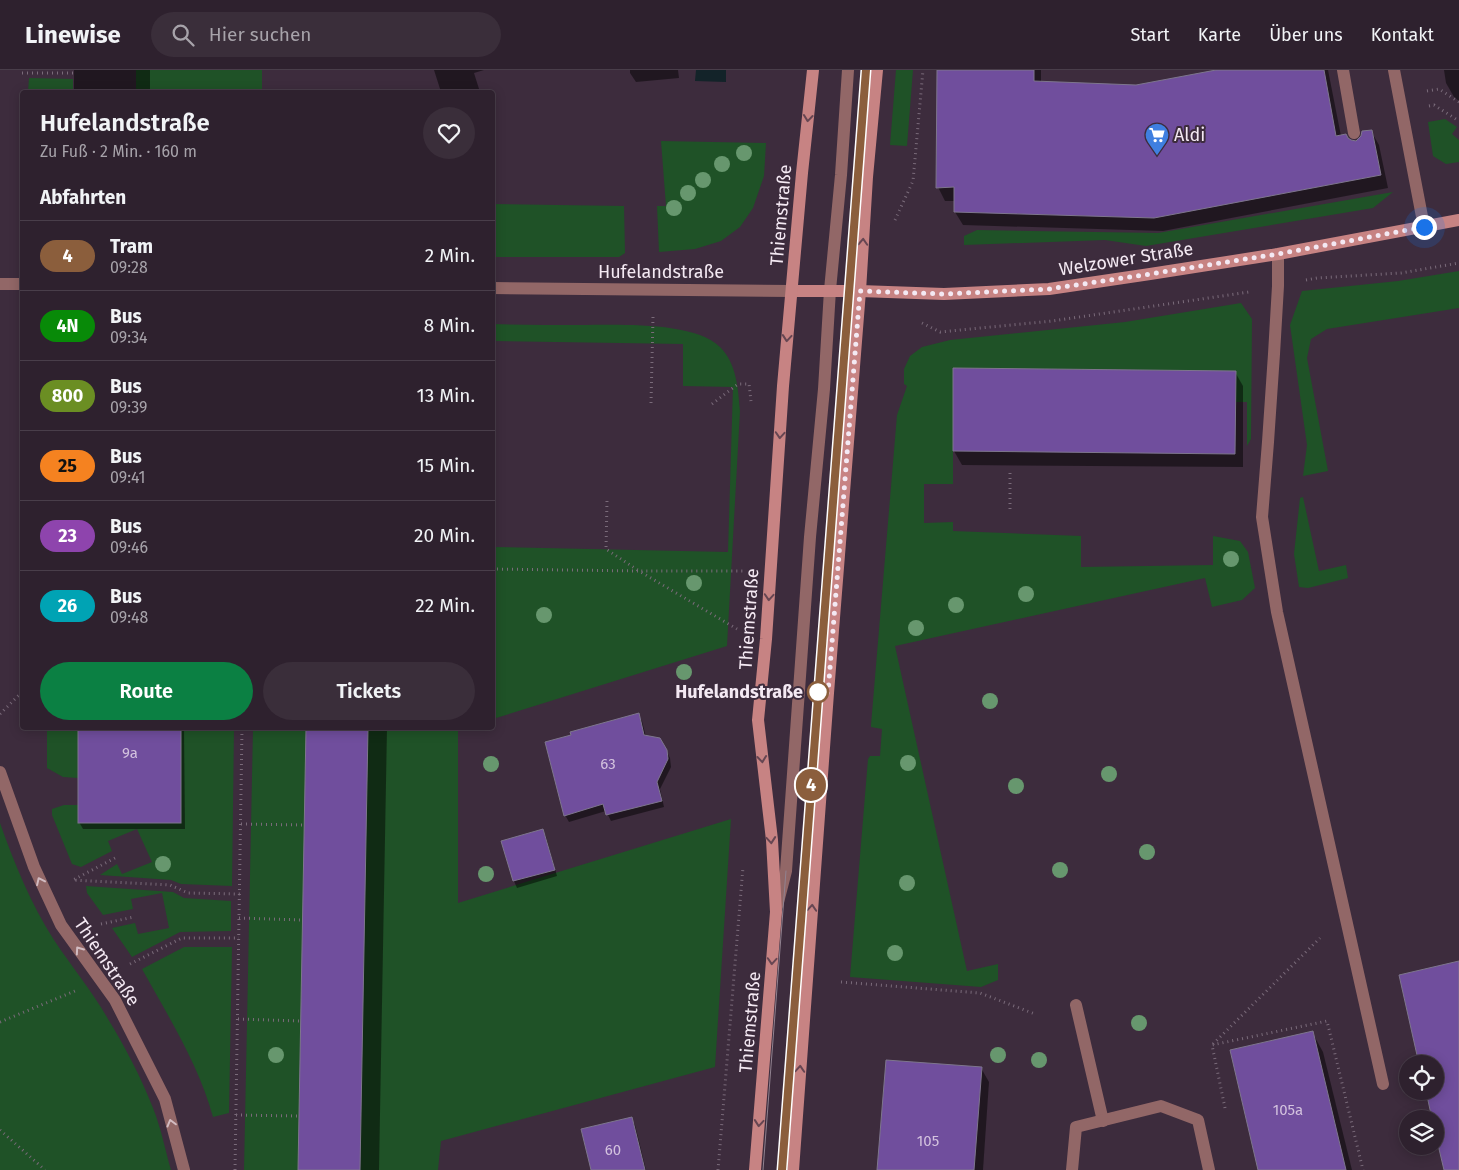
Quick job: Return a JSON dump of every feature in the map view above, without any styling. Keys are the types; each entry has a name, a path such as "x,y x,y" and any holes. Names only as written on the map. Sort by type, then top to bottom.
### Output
{"main road":[{"name":"Thiemstraße","path":"755,1170 776,912 772,840 758,720 767,629 783,386 813,70"},
{"path":"793,1170 867,177 877,70"},
{"name":"Welzower Straße","path":"830,290 944,294 1049,289 1278,254 1459,220"},
{"name":"Hufelandstraße","path":"792,291 830,290"}],"street":[{"path":"776,912 786,871 810,537 824,389 848,70"},
{"path":"1343,70 1354,132"},
{"path":"1394,70 1424,227"},
{"path":"1278,254 1278,286 1262,517 1277,612 1383,1084"},
{"path":"0,284 20,284"},
{"name":"Hufelandstraße","path":"495,288 792,291"},
{"name":"Thiemstraße","path":"0,772 34,867 61,925 115,1000 165,1100 184,1170"},
{"path":"1076,1005 1103,1121"},
{"path":"1072,1170 1076,1127 1161,1106 1198,1120 1209,1170"}],"path":[{"path":"913,180 923,70"},
{"path":"22,73 73,73"},
{"path":"1439,88 1459,102"},
{"path":"1449,115 1459,121"},
{"path":"940,332 1052,321 1232,295 1317,278 1401,273 1459,263"},
{"path":"651,403 653,316"},
{"path":"712,404 738,384 749,384"},
{"path":"1010,471 1010,509"},
{"path":"607,501 606,549 639,571 742,632"},
{"path":"495,569 746,571"},
{"path":"0,714 20,694"},
{"path":"235,1170 242,730"},
{"path":"241,824 304,825"},
{"path":"115,858 73,880 170,886 188,893 240,894"},
{"path":"1212,1045 1344,914"},
{"path":"101,924 134,917"},
{"path":"239,918 302,920"},
{"path":"130,964 182,938 239,938"},
{"path":"842,982 980,993 1035,1014"},
{"path":"0,1022 76,990"},
{"path":"238,1019 300,1021"},
{"path":"1212,1045 1327,1020 1363,1170"},
{"path":"1198,1120 1227,1115 1212,1045"},
{"path":"236,1115 299,1116"},
{"path":"0,1130 45,1170"}],"green space":[{"path":"136,70 262,70 262,90 136,90"},
{"path":"896,70 913,70 907,146 890,145"},
{"path":"29,78 73,79 73,90 28,90"},
{"path":"1445,119 1457,127 1452,134 1459,140 1459,162 1446,164 1433,156 1428,122"},
{"path":"661,141 766,143 764,176 753,208 740,227 721,241 695,249 659,252 657,206 666,206"},
{"path":"1393,192 1373,208 1146,246 1105,240 964,245 964,236 977,230 1158,233"},
{"path":"495,204 624,206 625,253 619,257 495,257"},
{"path":"1459,271 1459,308 1327,329 1311,339 1307,358 1328,471 1303,476 1307,445 1290,325 1302,291 1398,281"},
{"path":"1241,303 1252,319 1251,439 1247,446 1247,402 1236,402 1236,371 953,368 953,484 924,484 924,523 953,522 953,531 1081,536 1081,567 1213,565 1213,536 1240,541 1248,552 1255,588 1242,600 1212,607 1205,578 895,646 967,971 998,964 998,980 981,987 850,977 868,759 870,756 880,756 882,729 871,727 871,725 897,415 907,386 904,384 904,369 910,356 922,347 950,340 1125,322"},
{"path":"495,324 633,325 654,326 692,333 708,339 720,347 726,354 736,377 740,411 727,646 495,718 495,547 728,552 733,387 683,386 683,344 495,341"},
{"path":"1303,497 1319,571 1346,565 1348,578 1308,588 1299,587 1294,554 1300,498"},
{"path":"47,730 78,730 78,778 63,777 47,768"},
{"path":"181,730 234,730 232,886 181,884 171,880 100,875 117,864 122,874 152,862 137,829 108,841 112,851 81,867 72,864 52,815 52,809 64,805 78,805 78,823 181,822"},
{"path":"253,730 458,730 458,903 731,819 715,1067 441,1141 438,1170 244,1170"},
{"path":"0,823 30,898 54,940 102,1009 121,1040 138,1074 156,1116 171,1170 0,1170"},
{"path":"86,886 173,892 184,898 231,901 231,931 180,932 132,957 112,928 135,923 138,934 169,928 162,893 131,899 133,909 103,915 87,893"},
{"path":"184,947 232,947 229,1113 213,1117 200,1079 191,1060 142,969"}],"shaded area":[{"path":"696,70 726,70 726,82 695,81"}],"building":[{"name":"Aldi","path":"937,70 1034,70 1034,81 1136,85 1216,70 1324,70 1336,136 1346,134 1348,138 1356,141 1361,136 1362,131 1372,130 1381,175 1154,218 954,212 954,187 936,188"},
{"path":"953,368 1236,371 1235,454 953,451"},
{"path":"639,713 644,735 660,738 667,750 668,759 657,782 662,801 606,815 603,804 564,816 545,742 571,735 570,732"},
{"path":"78,730 181,730 181,823 78,823"},
{"path":"306,730 368,730 360,1170 298,1170"},
{"path":"543,829 555,870 513,881 501,841"},
{"path":"1459,961 1459,1170 1444,1170 1440,1155 1444,1155 1444,1110 1430,1110 1428,1100 1444,1100 1444,1055 1417,1055 1399,975"},
{"path":"1313,1031 1346,1170 1258,1170 1230,1050"},
{"path":"886,1060 982,1067 974,1170 877,1170"},
{"path":"632,1117 645,1170 591,1170 581,1129"}],"tram line":[{"path":"782,1170 866,70"},
{"name":"4","path":"782,1170 866,70"},
{"path":"763,1170 786,871"}],"place":[{"name":"Aldi","path":"1157,156"},
{"name":"Hufelandstraße","path":"818,692"}],"route":[{"path":"818,692 828,693 860,291 944,294 1049,289 1278,254 1424,227"}]}
